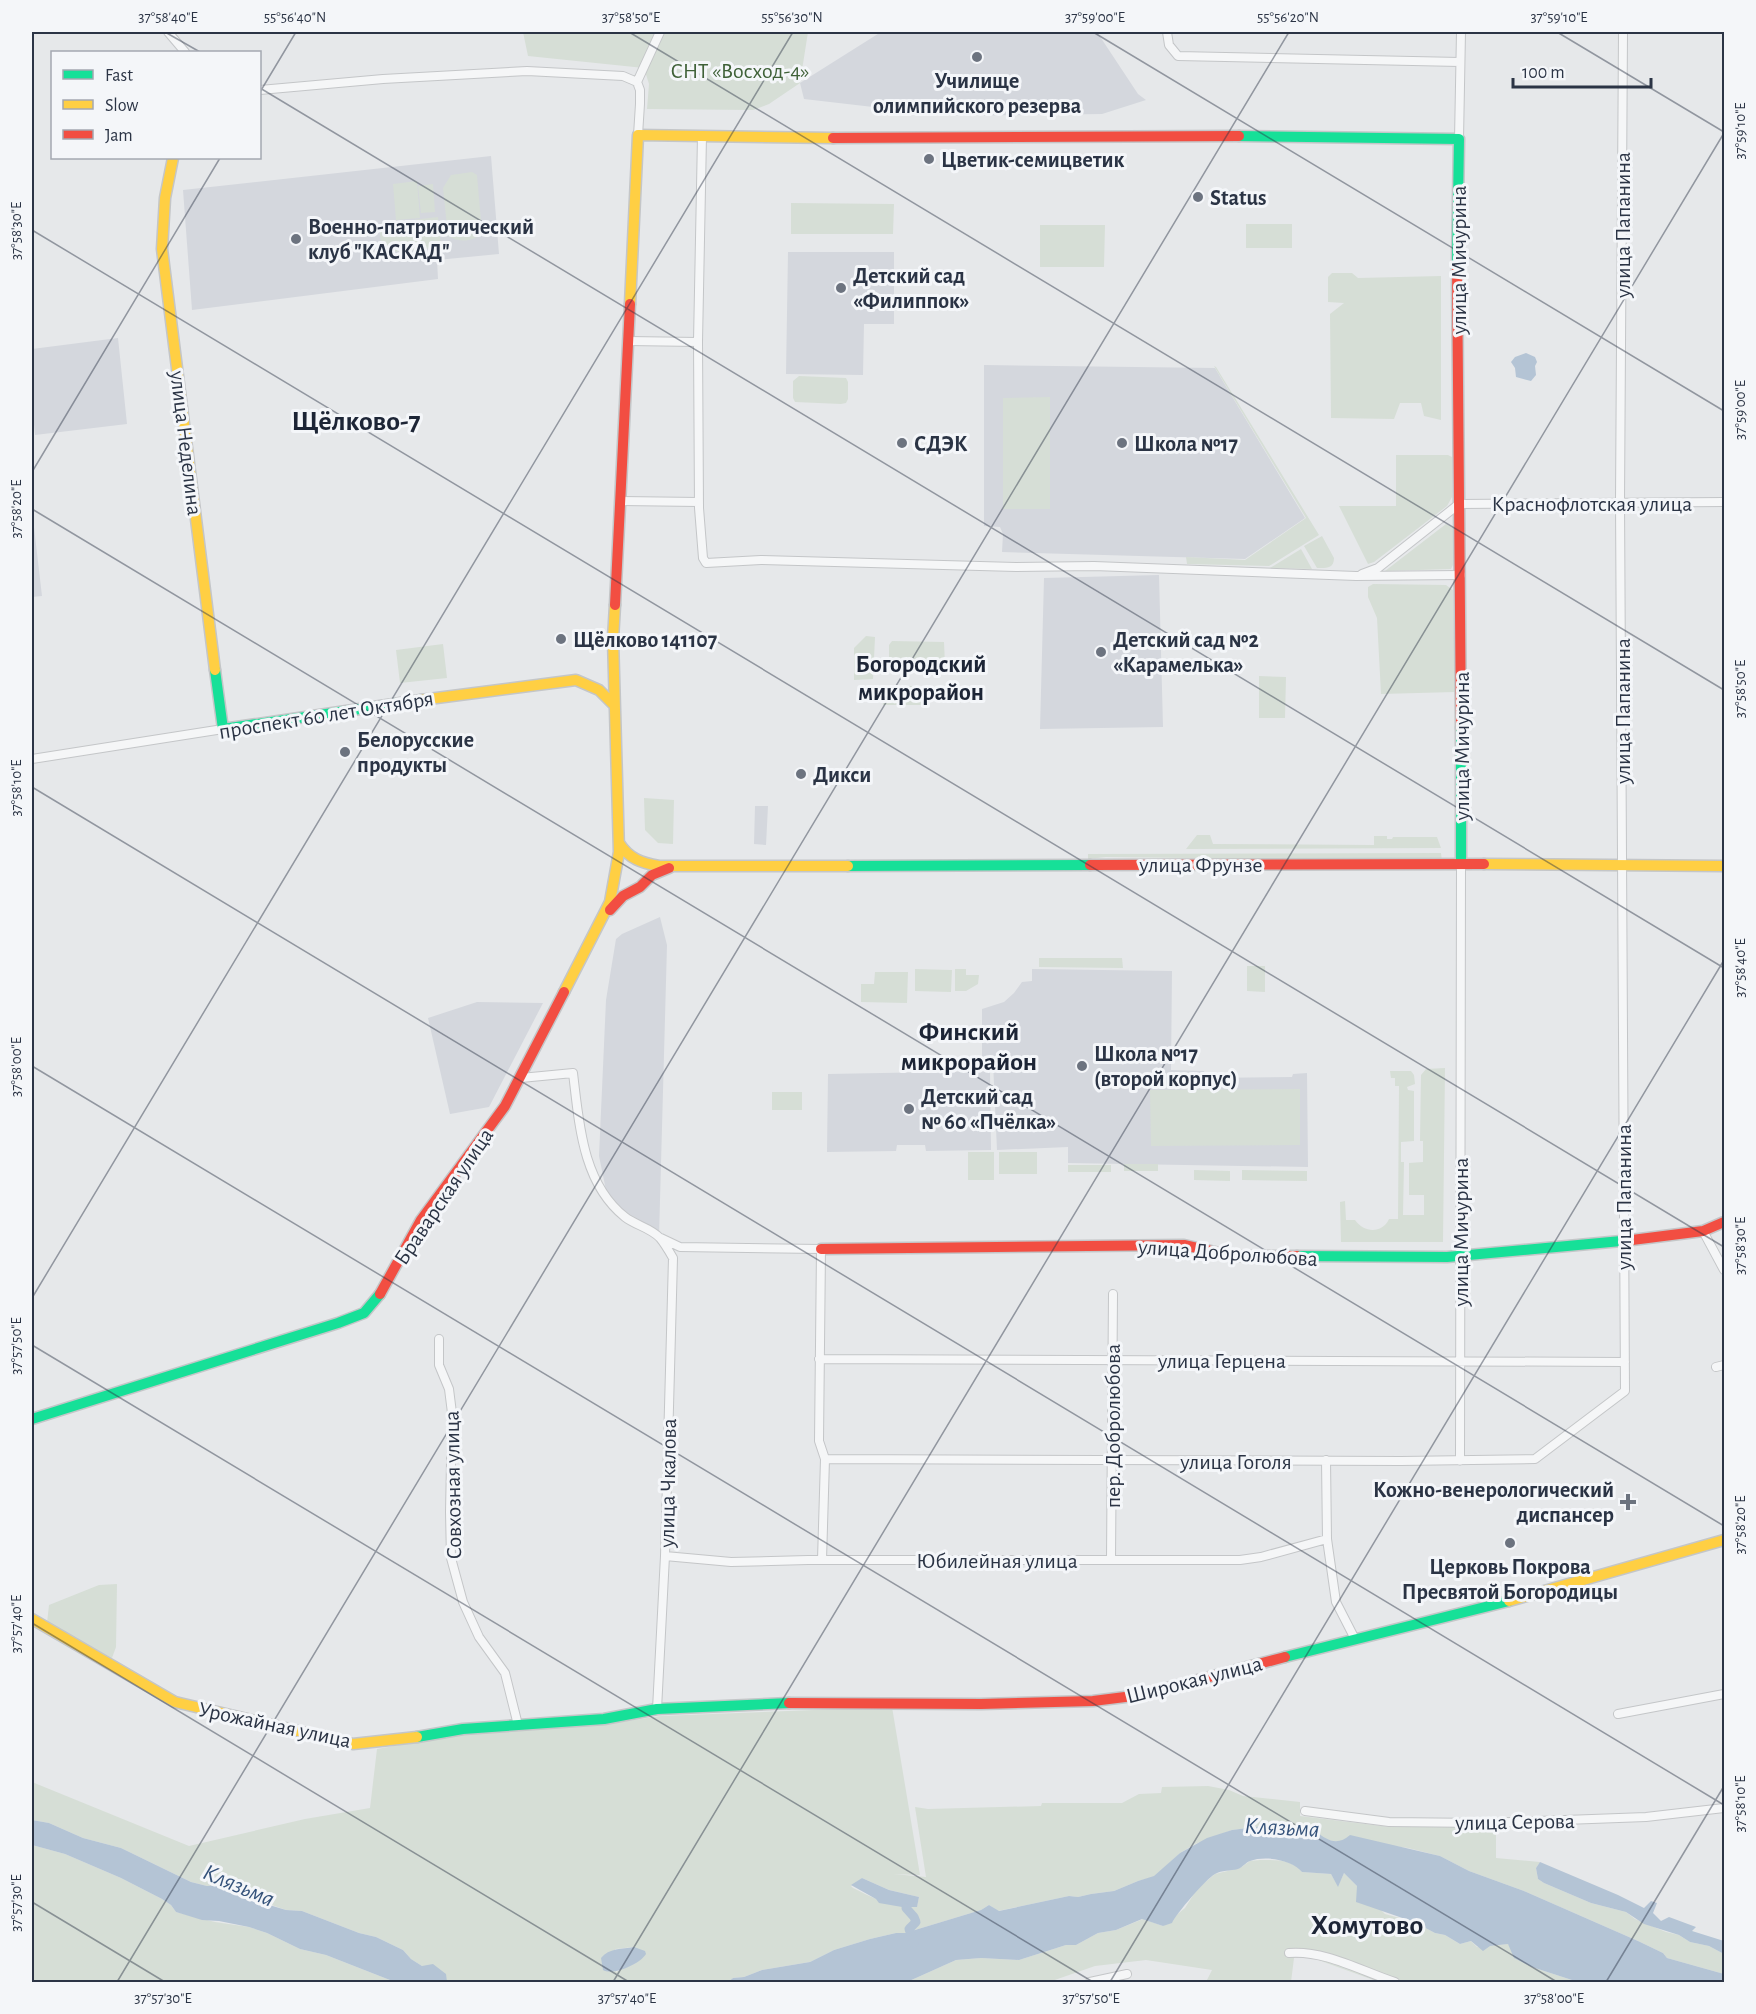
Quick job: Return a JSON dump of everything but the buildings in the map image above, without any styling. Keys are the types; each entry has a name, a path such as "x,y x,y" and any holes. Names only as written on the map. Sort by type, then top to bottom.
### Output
{"street":[{"path":"168,32 184,51"},
{"path":"598,928 610,902 619,852 613,704 613,639 640,90 637,82 660,32"},
{"path":"1167,32 1169,45 1178,56 1460,63"},
{"name":"улица Мичурина","path":"1460,1461 1459,139 1461,32"},
{"name":"улица Папанина","path":"1623,32 1620,502 1625,1391"},
{"path":"261,90 383,79 527,71 623,76 637,82"},
{"path":"638,135 841,138 1240,136 1459,139"},
{"path":"702,136 698,342 699,502 703,558 706,562 761,560 1094,566 1356,576 1461,575"},
{"name":"улица Неделина","path":"173,159 165,198 162,249 223,729"},
{"path":"628,341 698,342"},
{"path":"621,501 699,502"},
{"name":"Краснофлотская улица","path":"1459,504 1725,502"},
{"path":"1356,576 1378,568 1459,504"},
{"name":"проспект 60 лет Октября","path":"32,759 223,729 576,680 599,690 613,704"},
{"path":"618,842 624,852 644,867 645,880"},
{"path":"616,874 625,861 636,861"},
{"name":"улица Фрунзе","path":"636,861 659,866 1461,864 1725,866"},
{"path":"598,928 617,901 640,887 645,880 659,871 677,866"},
{"path":"616,874 623,889 632,890"},
{"name":"Браварская улица","path":"32,1419 364,1313 378,1298 421,1220 505,1106 598,928"},
{"name":"улица Добролюбова","path":"521,1078 573,1073 581,1138 593,1172 608,1200 625,1217 680,1247 1184,1245 1233,1256 1460,1257 1623,1242 1703,1231 1725,1222"},
{"path":"1703,1231 1725,1270"},
{"name":"улица Чкалова","path":"652,1710 665,1556 672,1258 659,1237"},
{"path":"821,1248 819,1441 825,1459 822,1560"},
{"name":"пер. Добролюбова","path":"1111,1559 1113,1294"},
{"name":"Совхозная улица","path":"439,1339 439,1365 449,1389 452,1413 451,1558 463,1602 479,1637 505,1673 518,1725"},
{"name":"улица Герцена","path":"819,1359 1625,1362"},
{"name":"улица Гоголя","path":"825,1459 1112,1461 1535,1459 1625,1391"},
{"path":"1326,1460 1327,1539 1336,1602 1355,1639"},
{"name":"Юбилейная улица","path":"665,1556 731,1562 1240,1560 1261,1557 1327,1539"},
{"name":"Широкая улица","path":"652,1710 796,1704 981,1704 1093,1701 1141,1695 1502,1603 1725,1540"},
{"name":"Урожайная улица","path":"32,1619 175,1702 353,1744 405,1739 463,1729 604,1719 652,1710"},
{"path":"1618,1714 1725,1694"},
{"name":"улица Серова","path":"1305,1811 1389,1822 1482,1823 1646,1817 1725,1808"},
{"path":"1289,1953 1303,1952 1322,1956 1395,1983"},
{"path":"1090,1983 1127,1974"}],"shaded area":[{"name":"Училище олимпийского резерва","path":"881,32 1097,32 1138,94 1146,100 1102,114 951,116 804,99 800,83"},
{"path":"491,156 499,254 437,260 438,279 192,310 183,190"},
{"name":"Детский сад «Филиппок»","path":"788,252 894,252 894,324 864,324 863,375 786,374"},
{"path":"118,338 127,424 35,435 32,402 32,349"},
{"name":"Школа №17","path":"984,365 1215,368 1305,518 1245,559 1002,552 1003,534 1000,527 984,526"},
{"path":"32,510 42,596 32,597"},
{"name":"Детский сад №2 «Карамелька»","path":"1159,575 1163,727 1040,729 1044,578"},
{"path":"755,806 768,806 766,845 754,844"},
{"path":"660,917 667,945 659,1237 608,1200 599,1156 606,1000 616,939"},
{"name":"Школа №17 (второй корпус)","path":"1032,969 1172,971 1171,1070 1204,1071 1205,1078 1292,1077 1293,1074 1307,1073 1308,1167 1068,1163 1068,1147 997,1150 993,1062 982,1061 982,1009 1004,1002 1022,982 1032,981"},
{"path":"477,1002 543,1003 489,1107 450,1114 428,1018"},
{"name":"Детский сад № 60 «Пчёлка»","path":"990,1071 991,1150 926,1151 925,1145 897,1145 896,1151 827,1152 828,1074"}],"green space":[{"name":"СНТ «Восход-4»","path":"523,32 808,32 800,83 769,104 753,110 647,109 649,84 644,68 528,56"},
{"path":"472,172 477,175 482,233 470,240 457,240 448,236 443,188 451,175"},
{"path":"417,181 420,218 396,220 393,184"},
{"path":"433,184 435,212 421,213 418,186"},
{"path":"791,203 894,204 893,234 791,234"},
{"path":"438,217 441,247 382,253 379,224"},
{"path":"1246,224 1292,224 1292,248 1246,248"},
{"path":"1040,225 1105,225 1104,267 1040,267"},
{"path":"1332,273 1352,273 1358,278 1441,276 1441,420 1424,416 1421,403 1400,403 1394,419 1331,418 1330,314 1344,303 1328,302 1328,277"},
{"path":"1214,366 1319,535 1269,566 1187,564 1186,557 1245,560 1306,518"},
{"path":"799,376 846,378 848,399 846,403 795,402 793,381"},
{"path":"1050,397 1050,509 1003,509 1003,398"},
{"path":"1396,455 1448,455 1452,457 1452,497 1447,506 1374,562 1368,564 1339,506 1396,506"},
{"path":"1446,524 1453,528 1453,565 1451,569 1385,571"},
{"path":"1322,536 1334,562 1329,567 1317,568 1304,546"},
{"path":"1301,549 1312,569 1270,568"},
{"path":"1373,584 1446,585 1453,590 1455,692 1381,694 1377,618 1368,597 1368,587"},
{"path":"866,636 875,637 873,679 854,680 854,648"},
{"path":"892,641 944,642 945,665 940,668 893,667 889,662 889,645"},
{"path":"443,644 447,678 400,683 396,650"},
{"path":"1259,676 1286,677 1285,718 1259,718"},
{"path":"882,686 921,686 921,705 883,705"},
{"path":"644,798 674,800 673,844 658,843 645,830"},
{"path":"1197,835 1210,835 1213,844 1374,845 1374,836 1387,836 1387,839 1437,837 1441,848 1186,849"},
{"path":"1441,853 1442,861 1106,857 1088,859 1088,854"},
{"path":"1039,958 1122,958 1123,968 1039,967"},
{"path":"1247,966 1265,966 1265,992 1247,991"},
{"path":"915,969 952,970 951,992 915,991"},
{"path":"955,969 966,969 966,975 979,975 978,984 966,991 955,991"},
{"path":"875,972 908,972 907,1003 861,1002 861,984 874,984"},
{"path":"1445,1068 1443,1242 1341,1242 1340,1202 1345,1201 1346,1220 1355,1220 1368,1229 1378,1229 1389,1219 1398,1219 1399,1086 1395,1086 1395,1078 1391,1078 1390,1071 1411,1071 1414,1075 1415,1084 1407,1087 1408,1090 1414,1091 1414,1141 1401,1142 1401,1162 1404,1162 1403,1215 1424,1215 1424,1195 1409,1195 1409,1163 1423,1162 1423,1141 1420,1141 1421,1075 1426,1069"},
{"path":"1300,1089 1300,1145 1151,1146 1150,1090"},
{"path":"772,1092 802,1092 802,1110 772,1110"},
{"path":"968,1152 994,1152 994,1180 968,1180"},
{"path":"999,1152 1037,1152 1037,1174 999,1174"},
{"path":"1124,1164 1158,1164 1158,1171 1124,1171"},
{"path":"1068,1165 1111,1165 1111,1172 1068,1172"},
{"path":"1194,1170 1230,1171 1230,1181 1194,1180"},
{"path":"1242,1170 1307,1171 1307,1181 1242,1180"},
{"path":"117,1584 116,1647 112,1658 47,1623 49,1605 99,1585"},
{"path":"892,1707 920,1875 893,1874 926,1877 915,1807 928,1809 1041,1806 1042,1803 1122,1803 1139,1794 1161,1793 1162,1787 1208,1786 1229,1790 1243,1796 1300,1802 1300,1816 1390,1827 1496,1827 1496,1858 1540,1862 1536,1868 1538,1879 1544,1883 1591,1903 1626,1912 1635,1919 1679,1935 1690,1942 1709,1946 1724,1954 1724,1974 1667,1958 1663,1953 1638,1941 1524,1891 1469,1871 1440,1856 1408,1848 1346,1839 1338,1842 1311,1837 1308,1833 1295,1836 1263,1826 1232,1830 1195,1844 1180,1853 1154,1877 1114,1891 1078,1897 1069,1896 998,1911 989,1905 981,1910 905,1933 870,1939 834,1950 810,1962 762,1970 744,1977 733,1978 728,1982 447,1982 411,1959 403,1950 376,1937 359,1933 302,1911 286,1910 222,1885 207,1886 191,1882 121,1848 83,1838 49,1823 32,1820 32,1782 189,1846 305,1819 370,1808 377,1749 460,1734 600,1725 661,1716","holes":["862,1878 889,1890 919,1897 917,1906 901,1906 884,1902 851,1886","634,1947 636,1963 616,1972 615,1949"]},
{"path":"32,1845 65,1854 121,1878 162,1899 176,1912 215,1922 249,1927 300,1949 326,1955 395,1982 32,1982"},
{"path":"1250,1861 1289,1862 1302,1872 1331,1874 1338,1886 1344,1873 1385,1914 1414,1922 1460,1944 1471,1941 1477,1947 1508,1944 1532,1967 1578,1982 1379,1982 1310,1957 1294,1958 1291,1982 1206,1982 1212,1970 1146,1960 1095,1966 1049,1982 907,1982 956,1960 981,1958 1019,1960 1066,1945 1076,1945 1098,1933 1116,1930 1143,1919 1163,1926 1185,1908 1197,1889 1215,1874 1240,1868"}],"water":[{"path":"1526,353 1535,357 1537,362 1536,375 1531,381 1516,377 1515,368 1511,362 1515,357"},
{"path":"32,1820 49,1823 83,1838 121,1848 191,1882 207,1886 222,1885 241,1891 266,1904 286,1910 302,1911 359,1933 376,1937 403,1950 422,1966 433,1964 446,1974 447,1982 395,1982 326,1955 300,1949 249,1927 202,1920 176,1912 162,1899 121,1878 65,1854 32,1845"},
{"path":"1263,1826 1295,1836 1308,1833 1312,1837 1316,1831 1333,1841 1350,1835 1440,1856 1469,1871 1524,1891 1638,1941 1663,1953 1667,1958 1724,1974 1724,1982 1578,1982 1532,1967 1514,1958 1508,1944 1490,1946 1483,1951 1471,1941 1460,1944 1414,1922 1356,1902 1357,1886 1344,1873 1338,1887 1331,1874 1302,1872 1292,1864 1263,1858 1250,1861 1238,1869 1215,1874 1205,1882 1172,1923 1163,1926 1142,1919 1116,1930 1098,1933 1076,1945 1066,1945 1019,1960 981,1958 956,1960 907,1982 728,1982 733,1978 744,1977 762,1970 810,1962 834,1950 870,1939 905,1933 981,1910 989,1905 999,1911 1069,1896 1078,1897 1114,1891 1154,1876 1180,1853 1207,1838 1232,1830"},
{"path":"1540,1862 1644,1908 1651,1901 1657,1903 1653,1913 1661,1921 1669,1917 1696,1927 1692,1931 1724,1941 1724,1954 1709,1946 1690,1942 1679,1935 1644,1924 1626,1912 1591,1903 1544,1883 1538,1879 1536,1868"},
{"path":"862,1878 889,1890 919,1897 917,1907 879,1903 851,1885"},
{"path":"634,1947 645,1951 646,1954 638,1962 619,1970 603,1970 601,1958 608,1952"}],"waterway":[{"path":"906,1908 916,1922 909,1929 914,1943"}],"traffic: fast":[{"path":"1239,136 1459,139 1457,267"},
{"path":"215,670 223,729 421,700"},
{"path":"1461,728 1461,864"},
{"path":"848,866 1090,865"},
{"path":"1297,1256 1447,1257 1632,1240"},
{"path":"32,1419 338,1323 364,1313 380,1294"},
{"path":"1285,1657 1509,1601"},
{"path":"417,1737 463,1729 604,1719 657,1709 789,1703"}],"traffic: slow":[{"path":"630,304 638,135 833,138"},
{"path":"173,159 165,198 162,249 215,670"},
{"path":"564,992 610,902 619,852 613,639 615,605"},
{"path":"421,700 576,680 599,690 613,704"},
{"path":"619,843 636,859 659,866 848,866"},
{"path":"1484,864 1724,866"},
{"path":"1509,1601 1724,1540"},
{"path":"32,1619 175,1702 353,1744 417,1737"}],"traffic: jam":[{"path":"833,138 1239,136"},
{"path":"1457,267 1461,728"},
{"path":"615,605 630,304"},
{"path":"1090,865 1484,864"},
{"path":"610,910 623,896 640,887 652,875 669,868"},
{"path":"380,1294 421,1220 505,1106 564,992"},
{"path":"1632,1240 1703,1231 1724,1222"},
{"path":"821,1249 1184,1245 1233,1256 1297,1256"},
{"path":"789,1703 981,1704 1093,1701 1141,1695 1285,1657"}],"place":[{"name":"Училище олимпийского резерва","path":"977,57"},
{"name":"Цветик-семицветик","path":"929,159"},
{"name":"Status","path":"1198,197"},
{"name":"Военно-патриотический клуб \"КАСКАД\"","path":"296,239"},
{"name":"Детский сад «Филиппок»","path":"841,288"},
{"name":"СДЭК","path":"902,443"},
{"name":"Школа №17","path":"1122,443"},
{"name":"Щёлково 141107","path":"561,639"},
{"name":"Детский сад №2 «Карамелька»","path":"1101,652"},
{"name":"Белорусские продукты","path":"345,752"},
{"name":"Дикси","path":"801,774"},
{"name":"Школа №17 (второй корпус)","path":"1082,1066"},
{"name":"Детский сад № 60 «Пчёлка»","path":"909,1109"},
{"name":"Кожно-венерологический диспансер","path":"1628,1502"},
{"name":"Церковь Покрова Пресвятой Богородицы","path":"1510,1543"}],"district":[{"name":"Щёлково-7","path":"356,420"},
{"name":"Богородский микрорайон","path":"921,678"},
{"name":"Финский микрорайон","path":"969,1046"},
{"name":"Хомутово","path":"1367,1924"}],"water label":[{"name":"Клязьма","path":"1282,1827"},
{"name":"Клязьма","path":"239,1885"}]}
